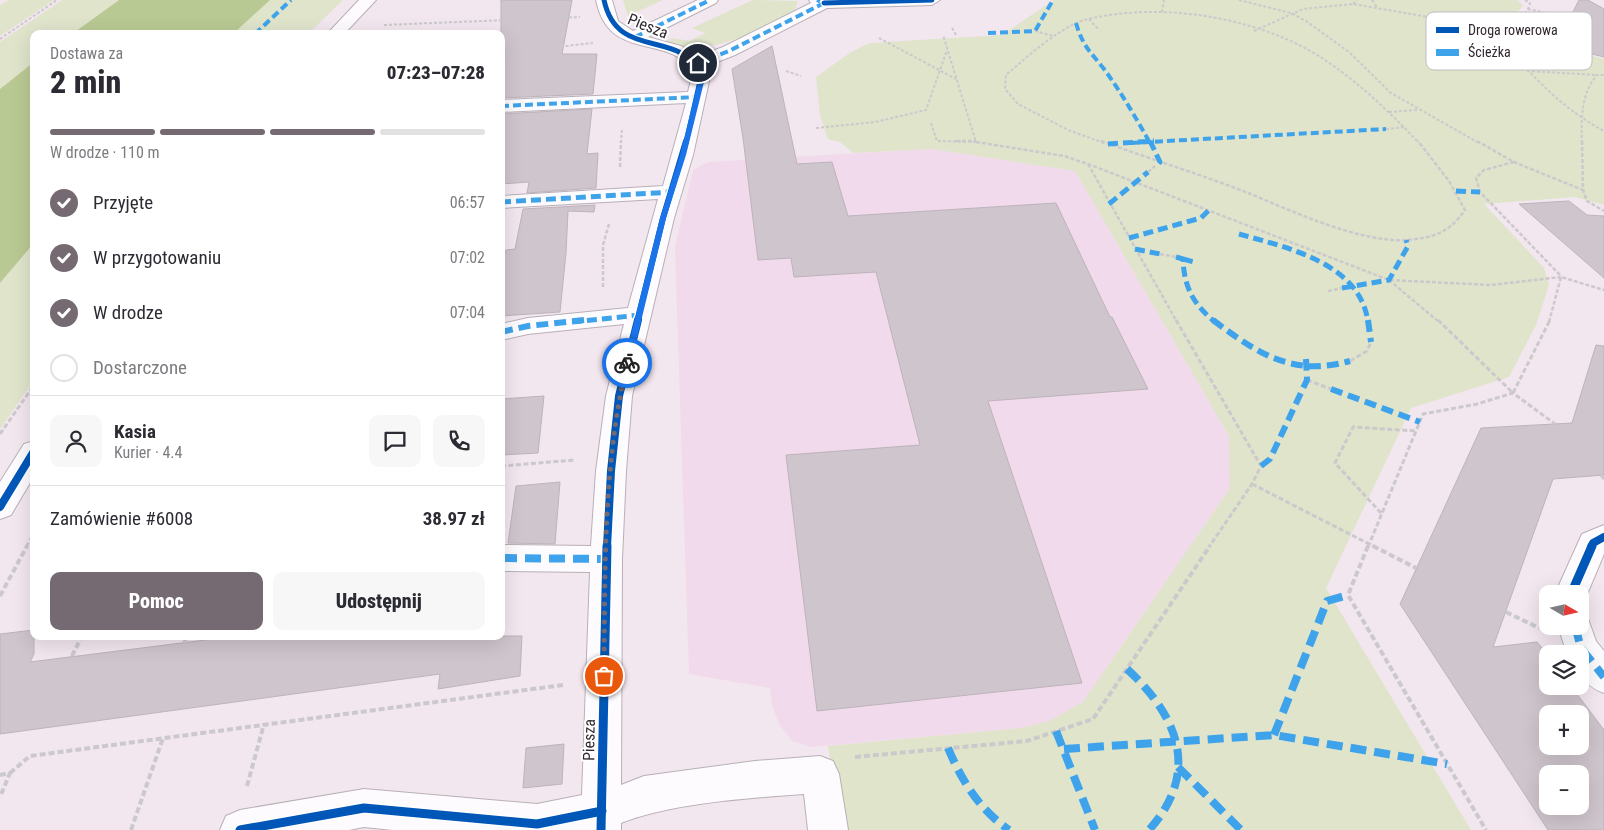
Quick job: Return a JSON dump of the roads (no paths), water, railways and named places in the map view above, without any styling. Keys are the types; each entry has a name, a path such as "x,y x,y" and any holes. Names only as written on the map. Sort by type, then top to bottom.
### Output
{"street":[{"path":"339,30 368,0"},
{"path":"635,37 710,0"},
{"path":"698,63 729,51 820,2 932,0"},
{"name":"Piesza","path":"602,821 606,559 619,396 663,218 672,192 702,72 698,63 684,55 622,32 613,25 606,8"},
{"path":"505,106 696,97"},
{"path":"505,202 672,192"},
{"path":"505,331 528,326 640,315"},
{"path":"0,507 30,458"},
{"path":"1575,585 1593,543 1604,538"},
{"path":"505,558 606,559"},
{"path":"1577,635 1581,648 1604,677"},
{"path":"240,830 364,808 537,824 602,821 644,795 755,779 820,774 828,830"}]}
